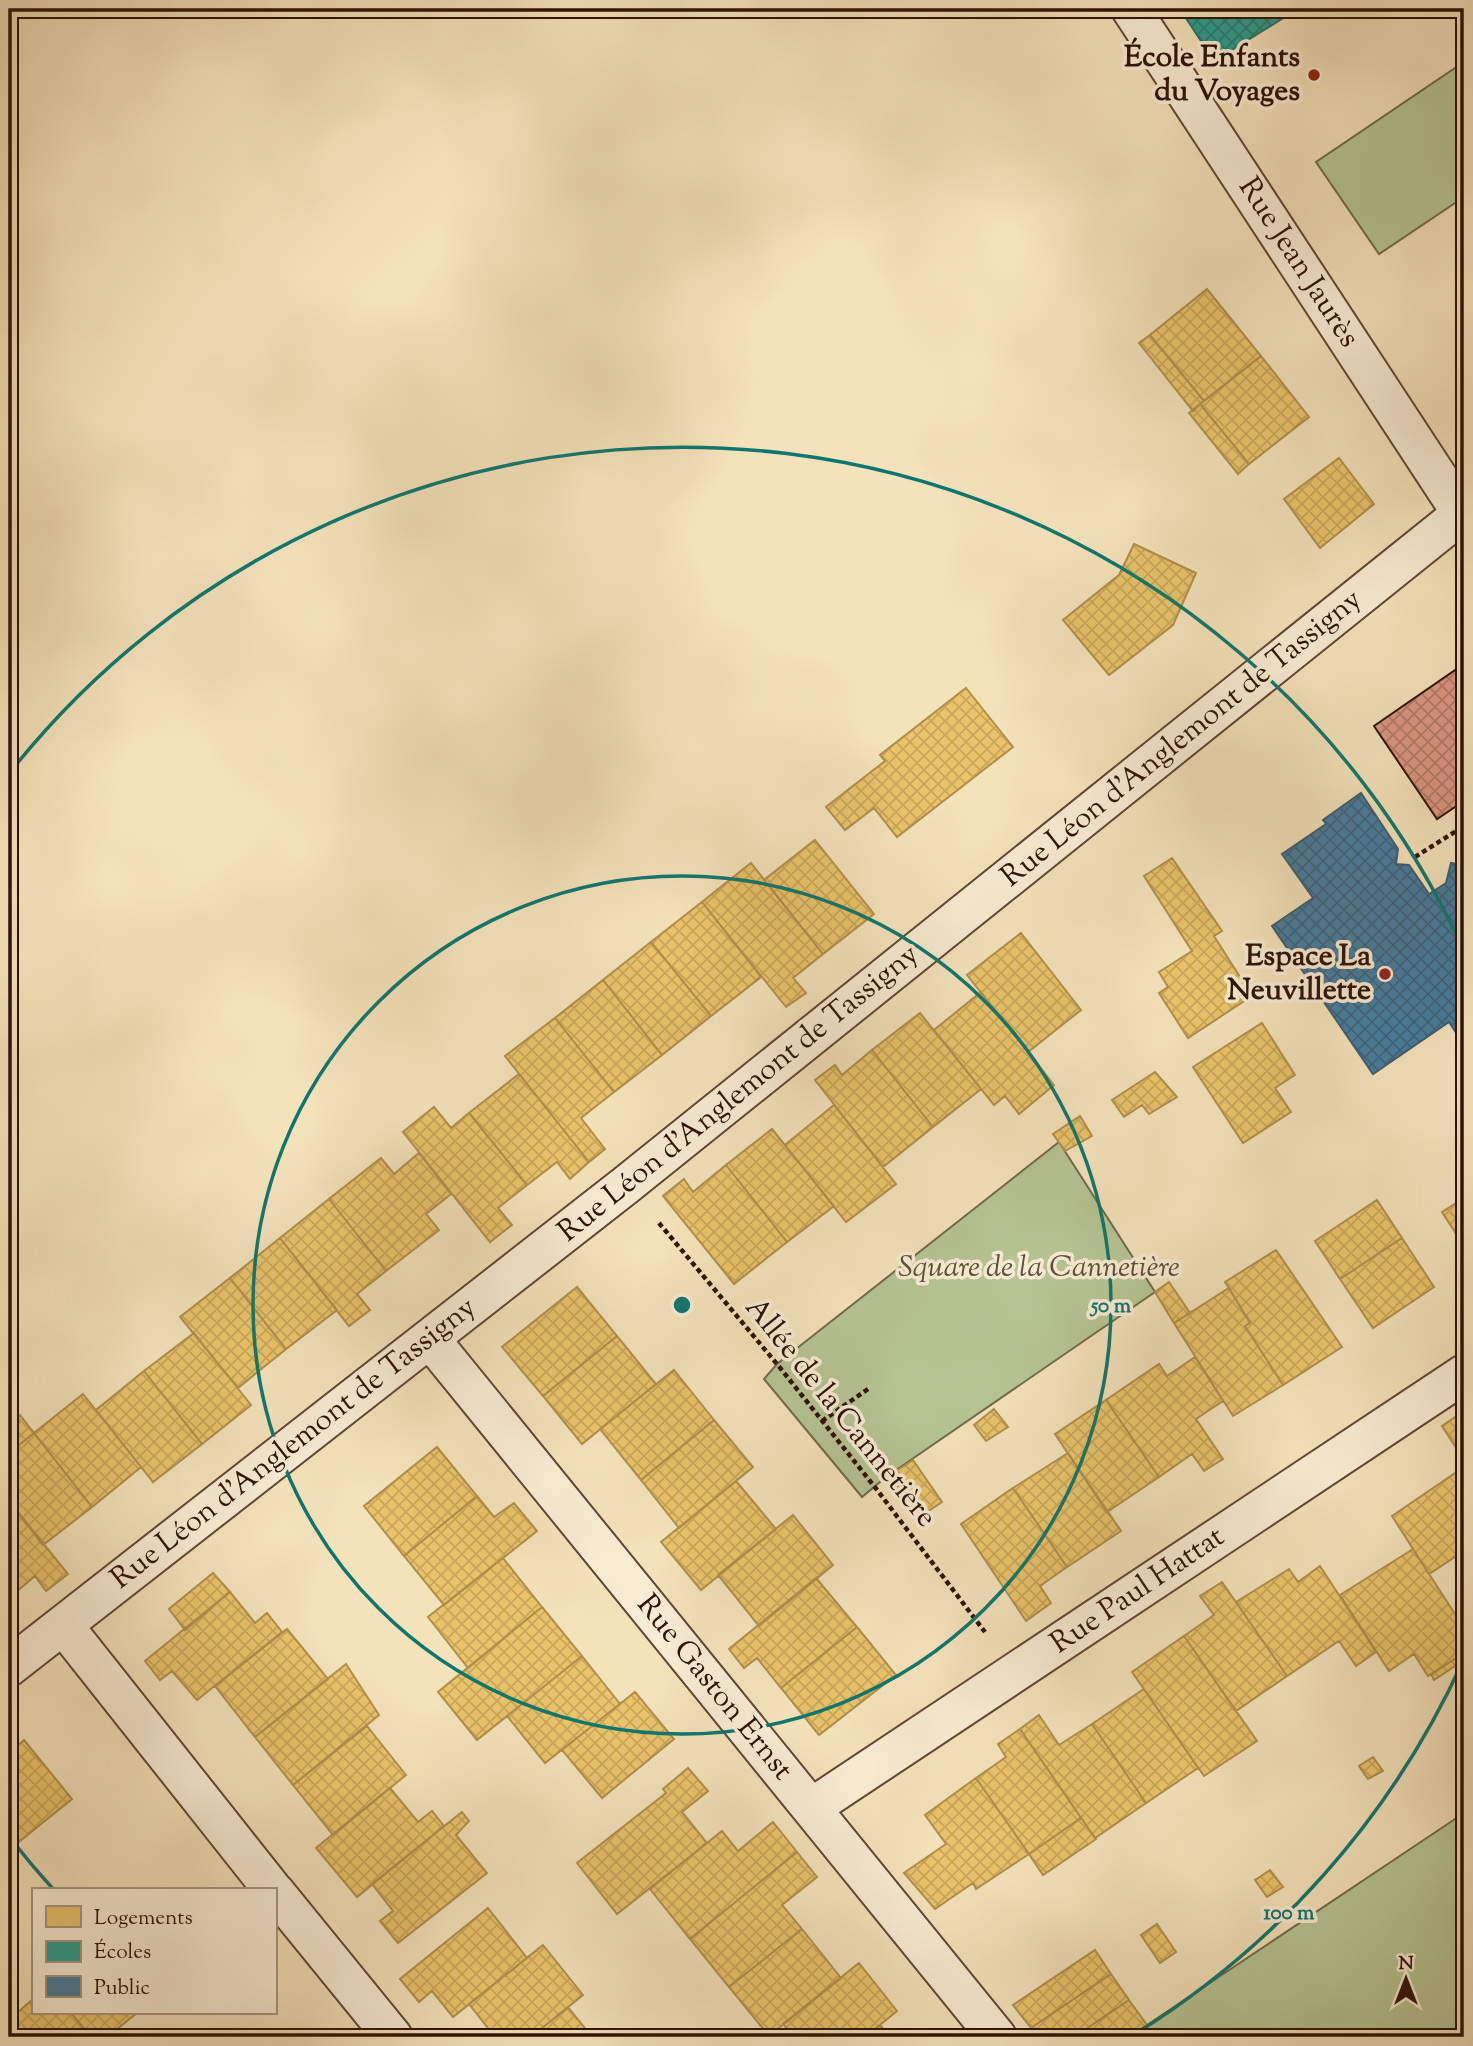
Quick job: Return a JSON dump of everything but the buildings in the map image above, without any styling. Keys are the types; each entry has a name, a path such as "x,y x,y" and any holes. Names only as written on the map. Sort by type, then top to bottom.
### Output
{"street":[{"name":"Rue Jean Jaurès","path":"1131,9 1464,514"},
{"name":"Rue Léon d'Anglemont de Tassigny","path":"9,1667 626,1185 1464,514"},
{"name":"Rue Gaston Ernst","path":"430,1339 997,2037"},
{"name":"Rue Paul Hattat","path":"811,1808 1464,1374"},
{"path":"62,1625 272,1888"},
{"path":"276,1893 393,2037"}],"path":[{"path":"1415,857 1464,826"},
{"name":"Allée de la Cannetière","path":"626,1185 874,1486 1015,1672"},
{"path":"822,1421 868,1389"}],"green space":[{"path":"1464,62 1464,197 1379,254 1316,162"},
{"name":"Square de la Cannetière","path":"1059,1142 1155,1292 886,1477 862,1497 764,1379 777,1364"},
{"path":"1464,1813 1464,2037 1129,2037 1147,2025"}],"place":[{"name":"École Enfants du Voyages","path":"1314,75"},
{"name":"Espace La Neuvillette","path":"1385,974"}]}
